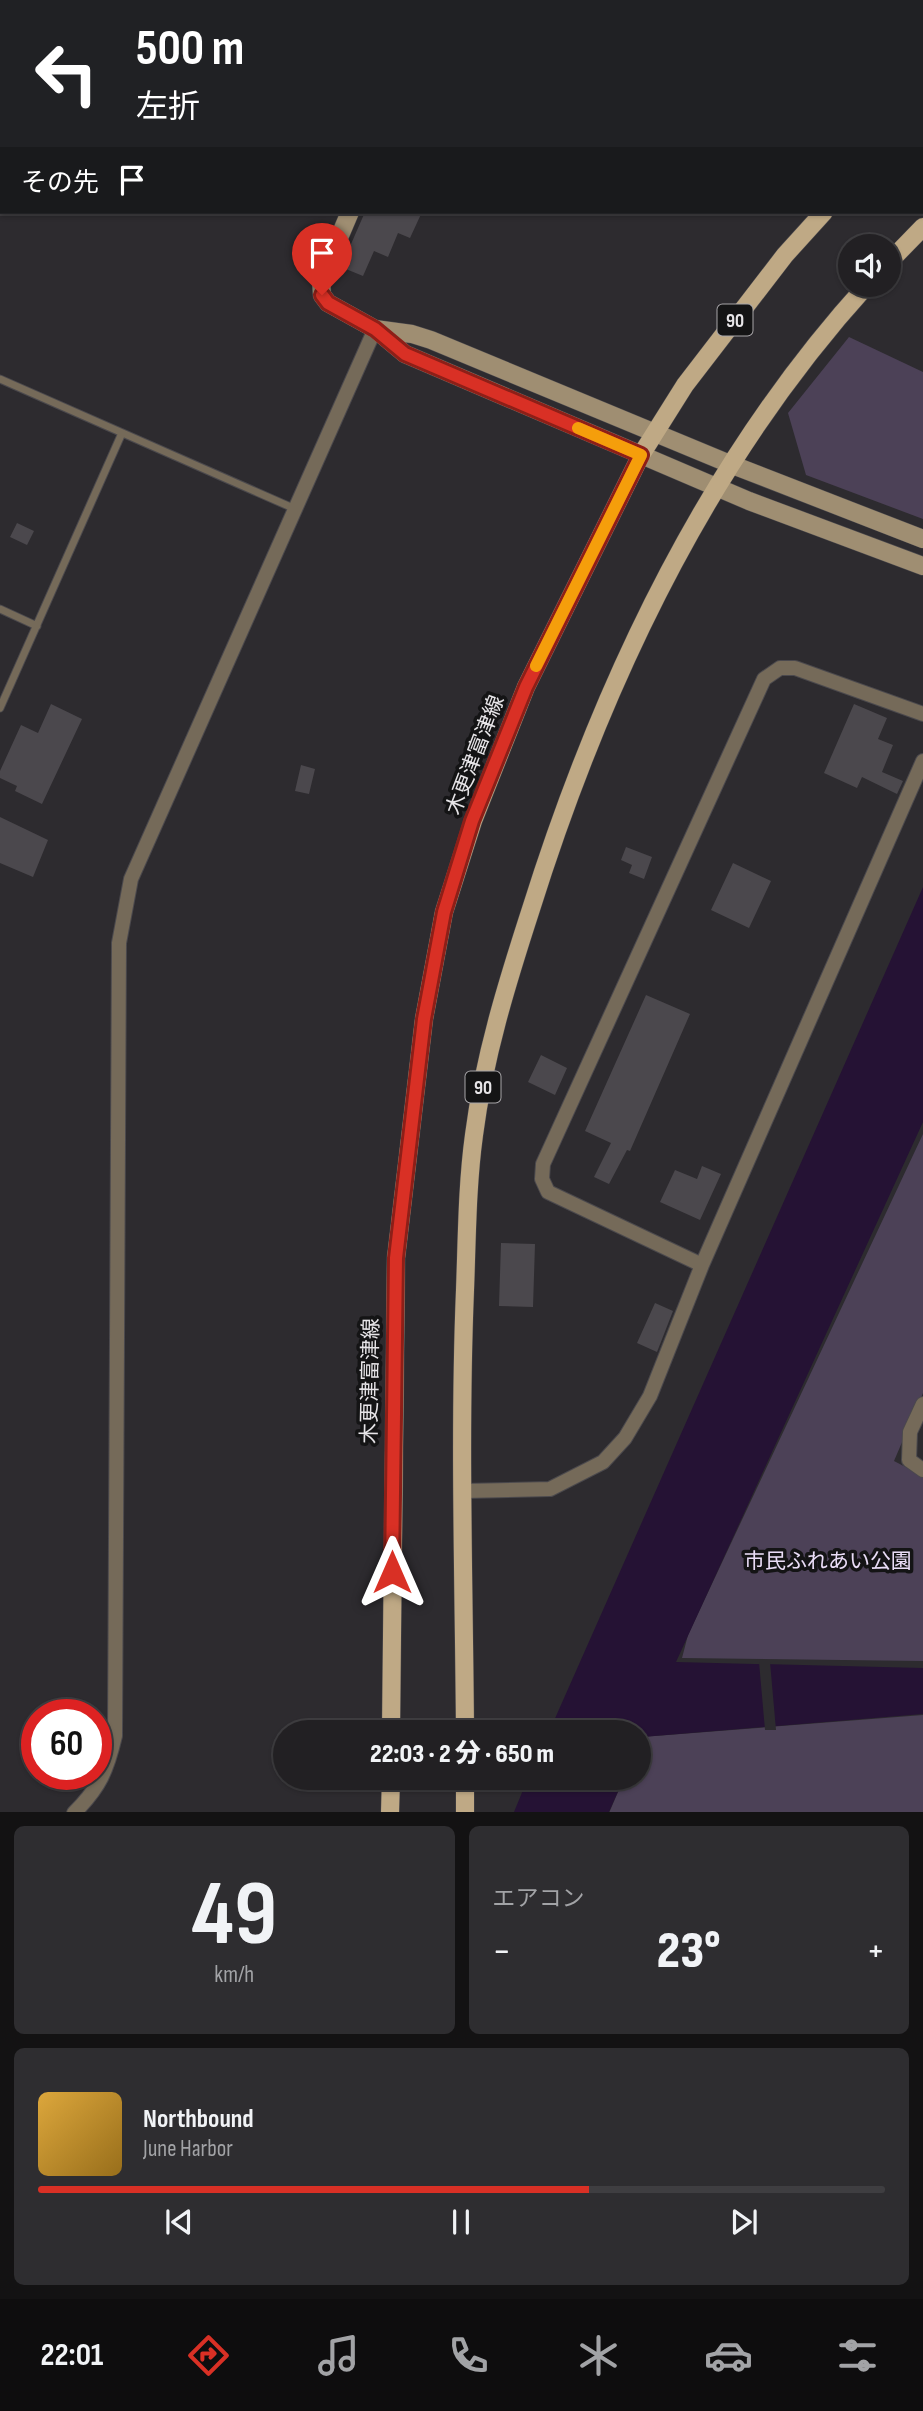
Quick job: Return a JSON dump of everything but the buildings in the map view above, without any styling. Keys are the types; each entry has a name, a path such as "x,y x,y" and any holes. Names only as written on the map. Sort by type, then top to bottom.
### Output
{"main road":[{"name":"木更津富津線","path":"391,1720 396,1258 424,1019 444,912 472,821 526,687 641,455 685,385 785,256 822,214"},
{"path":"901,250 923,227"},
{"name":"90","path":"465,1720 460,1396 474,1134 498,1013 569,792 607,700 730,464 801,362 857,297"},
{"path":"390,1812 391,1790"},
{"path":"465,1790 465,1812"}],"street":[{"path":"349,214 322,275 320,290 328,303 375,329 405,354 717,487 923,566"},
{"path":"375,329 412,334 431,340 730,464 923,539"},
{"path":"74,1812 91,1796 108,1769 115,1736 117,1047 122,919 131,879 293,508 375,329"},
{"path":"702,1265 548,1192 542,1179 543,1164 764,678 780,668 794,667 923,714"},
{"path":"463,1491 550,1489 603,1462 625,1438 650,1396 702,1265 923,761"},
{"path":"923,1404 910,1432 909,1460 923,1470"}],"lane":[{"path":"0,379 293,508"},
{"path":"0,708 122,433"},
{"path":"0,609 37,625"}],"green space":[{"path":"849,337 923,372 923,519 806,475 788,413"},
{"name":"市民ふれあい公園","path":"923,1134 923,1393 894,1461 923,1476 923,1661 682,1658 688,1635"},
{"path":"923,1715 923,1812 609,1812 619,1790 651,1790 651,1736"}],"shaded area":[{"path":"923,887 923,1122 676,1662 923,1668 923,1714 651,1736 651,1720 554,1720"},
{"path":"523,1790 619,1790 609,1812 514,1812"}],"pier":[{"path":"759,1662 770,1662 776,1730 765,1730"}],"slow traffic":[{"path":"536,666 641,455 578,428"}],"route":[{"path":"322,295 328,303 375,329 405,354 641,455 526,687 472,821 444,912 424,1019 396,1258 392,1572"}]}
